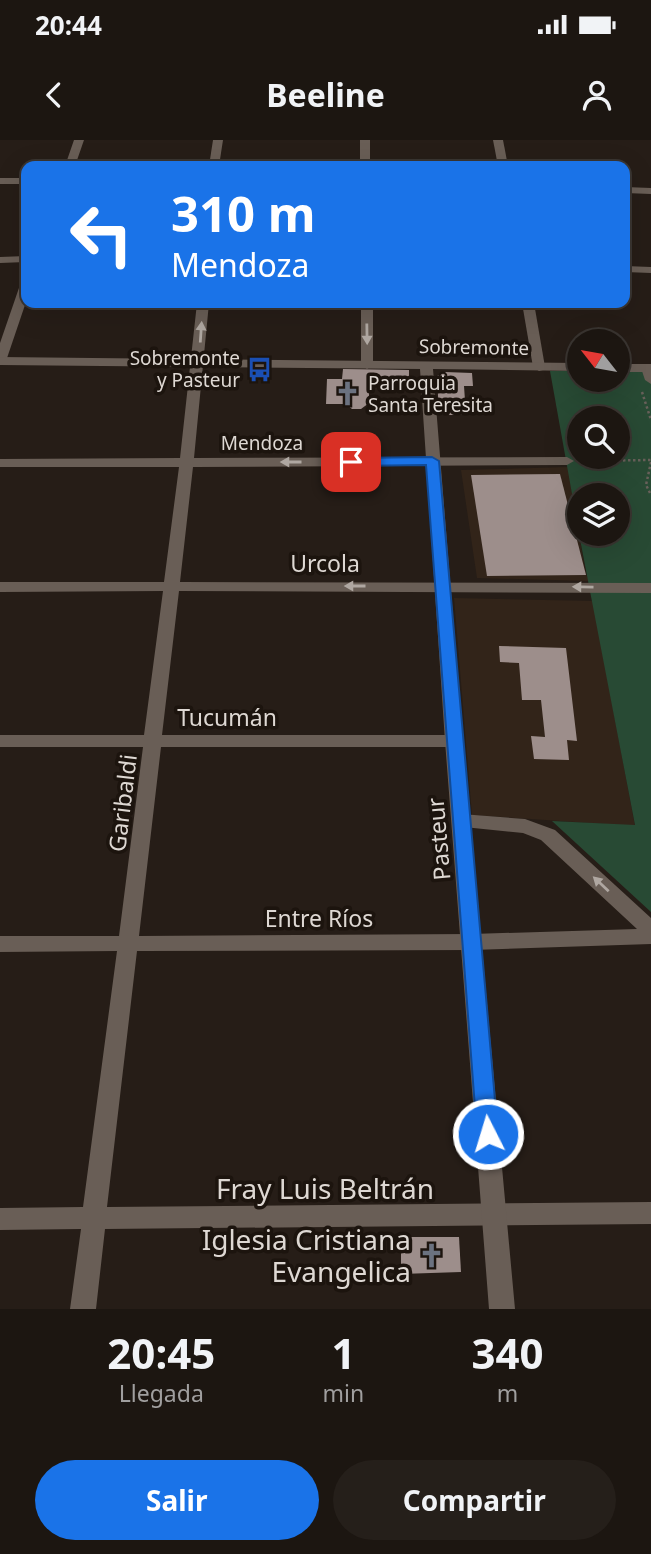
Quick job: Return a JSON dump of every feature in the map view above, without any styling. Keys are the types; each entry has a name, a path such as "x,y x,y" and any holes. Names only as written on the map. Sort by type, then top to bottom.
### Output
{"street":[{"path":"72,161 79,140"},
{"path":"215,161 218,140"},
{"path":"365,140 365,161"},
{"path":"498,140 502,161"},
{"path":"0,181 21,181"},
{"path":"630,190 651,191"},
{"path":"0,260 21,260"},
{"path":"630,269 651,270"},
{"path":"0,361 21,300"},
{"name":"Garibaldi","path":"83,1309 92,1219 130,943 199,362 203,308"},
{"path":"367,308 367,365"},
{"path":"529,308 539,367"},
{"name":"Sobremonte","path":"0,361 567,368"},
{"name":"Pasteur","path":"426,365 441,586 502,1309"},
{"name":"Mendoza","path":"0,463 567,461"},
{"name":"Urcola","path":"0,587 651,588"},
{"name":"Tucumán","path":"0,741 454,741"},
{"path":"461,821 525,827 548,835 648,937"},
{"name":"Entre Ríos","path":"0,944 471,942 648,937"},
{"name":"Fray Luis Beltrán","path":"0,1219 651,1213"}],"path":[{"path":"646,371 651,420"},
{"path":"630,461 651,461 646,485 651,495"}],"shaded area":[{"path":"567,467 571,483 567,483 567,546 581,546 586,575 590,581 477,578 461,470"},
{"path":"454,598 593,601 635,826 472,815"}],"green space":[{"path":"550,371 567,371 567,392 630,392 630,372 648,371 651,380 651,912 552,821 635,825 581,546 630,546 630,483 570,483 568,469 630,469 630,406 567,406 567,466"}],"building":[{"name":"Parroquia Santa Teresita","path":"343,369 409,370 409,386 369,384 369,403 361,409 352,409 346,404 326,404 327,379 342,379"},
{"path":"445,372 472,373 473,386 464,386 466,415 439,415 437,376"},
{"path":"560,474 567,501 567,546 579,546 586,575 487,576 471,475"},
{"path":"499,646 566,648 577,741 567,740 569,760 534,759 531,736 545,737 541,700 522,700 519,663 500,662"},
{"name":"Iglesia Cristiana Evangelica","path":"401,1237 459,1237 461,1272 401,1274"}],"place":[{"name":"Sobremonte y Pasteur","path":"260,369"},
{"name":"Parroquia Santa Teresita","path":"348,394"},
{"name":"Iglesia Cristiana Evangelica","path":"431,1255"}],"route":[{"path":"351,462 432,461 488,1134"}]}
